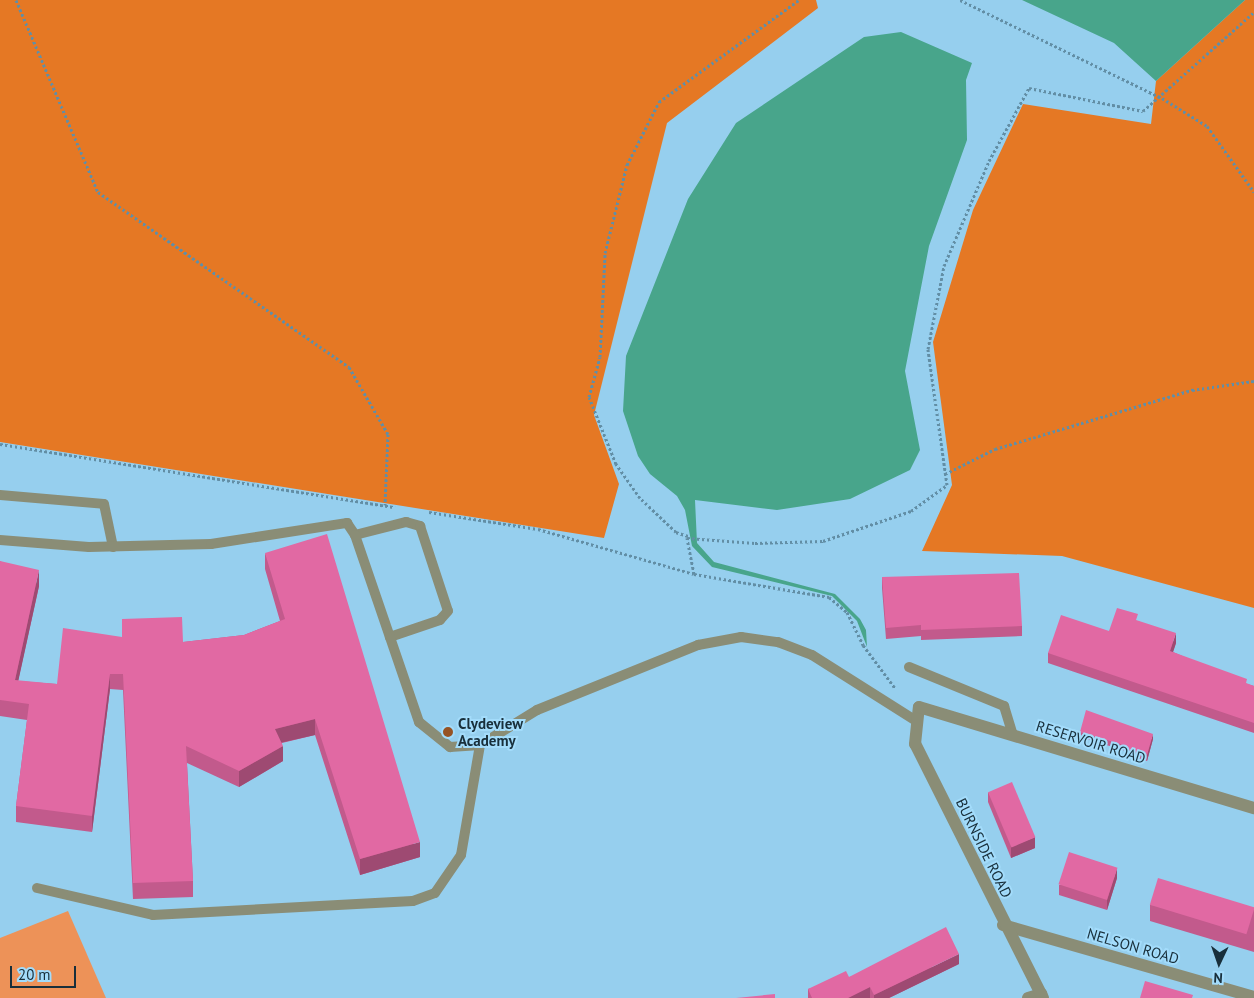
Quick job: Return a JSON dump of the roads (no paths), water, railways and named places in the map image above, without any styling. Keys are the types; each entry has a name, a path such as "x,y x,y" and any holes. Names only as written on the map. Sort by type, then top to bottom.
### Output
{"street":[{"name":"RESERVOIR ROAD","path":"916,714 1013,736 1254,808"},
{"name":"BURNSIDE ROAD","path":"916,714 915,744 1003,925 1042,997"},
{"name":"NELSON ROAD","path":"1003,925 1254,997"},
{"path":"1028,998 1042,997"}],"lane":[{"path":"0,495 104,504 113,547"},
{"path":"0,540 113,547 247,540 339,522 347,523 355,535 413,707 428,733 450,747 465,750 480,745 546,707 698,645 741,637 778,642 812,655 916,714"},
{"path":"355,535 406,522 420,526 448,611 440,620 390,637"},
{"path":"909,667 1004,706 1013,736"},
{"path":"38,888 153,915 413,901 435,893 460,855 480,745"}],"place":[{"name":"Clydeview Academy","path":"448,732"}]}
